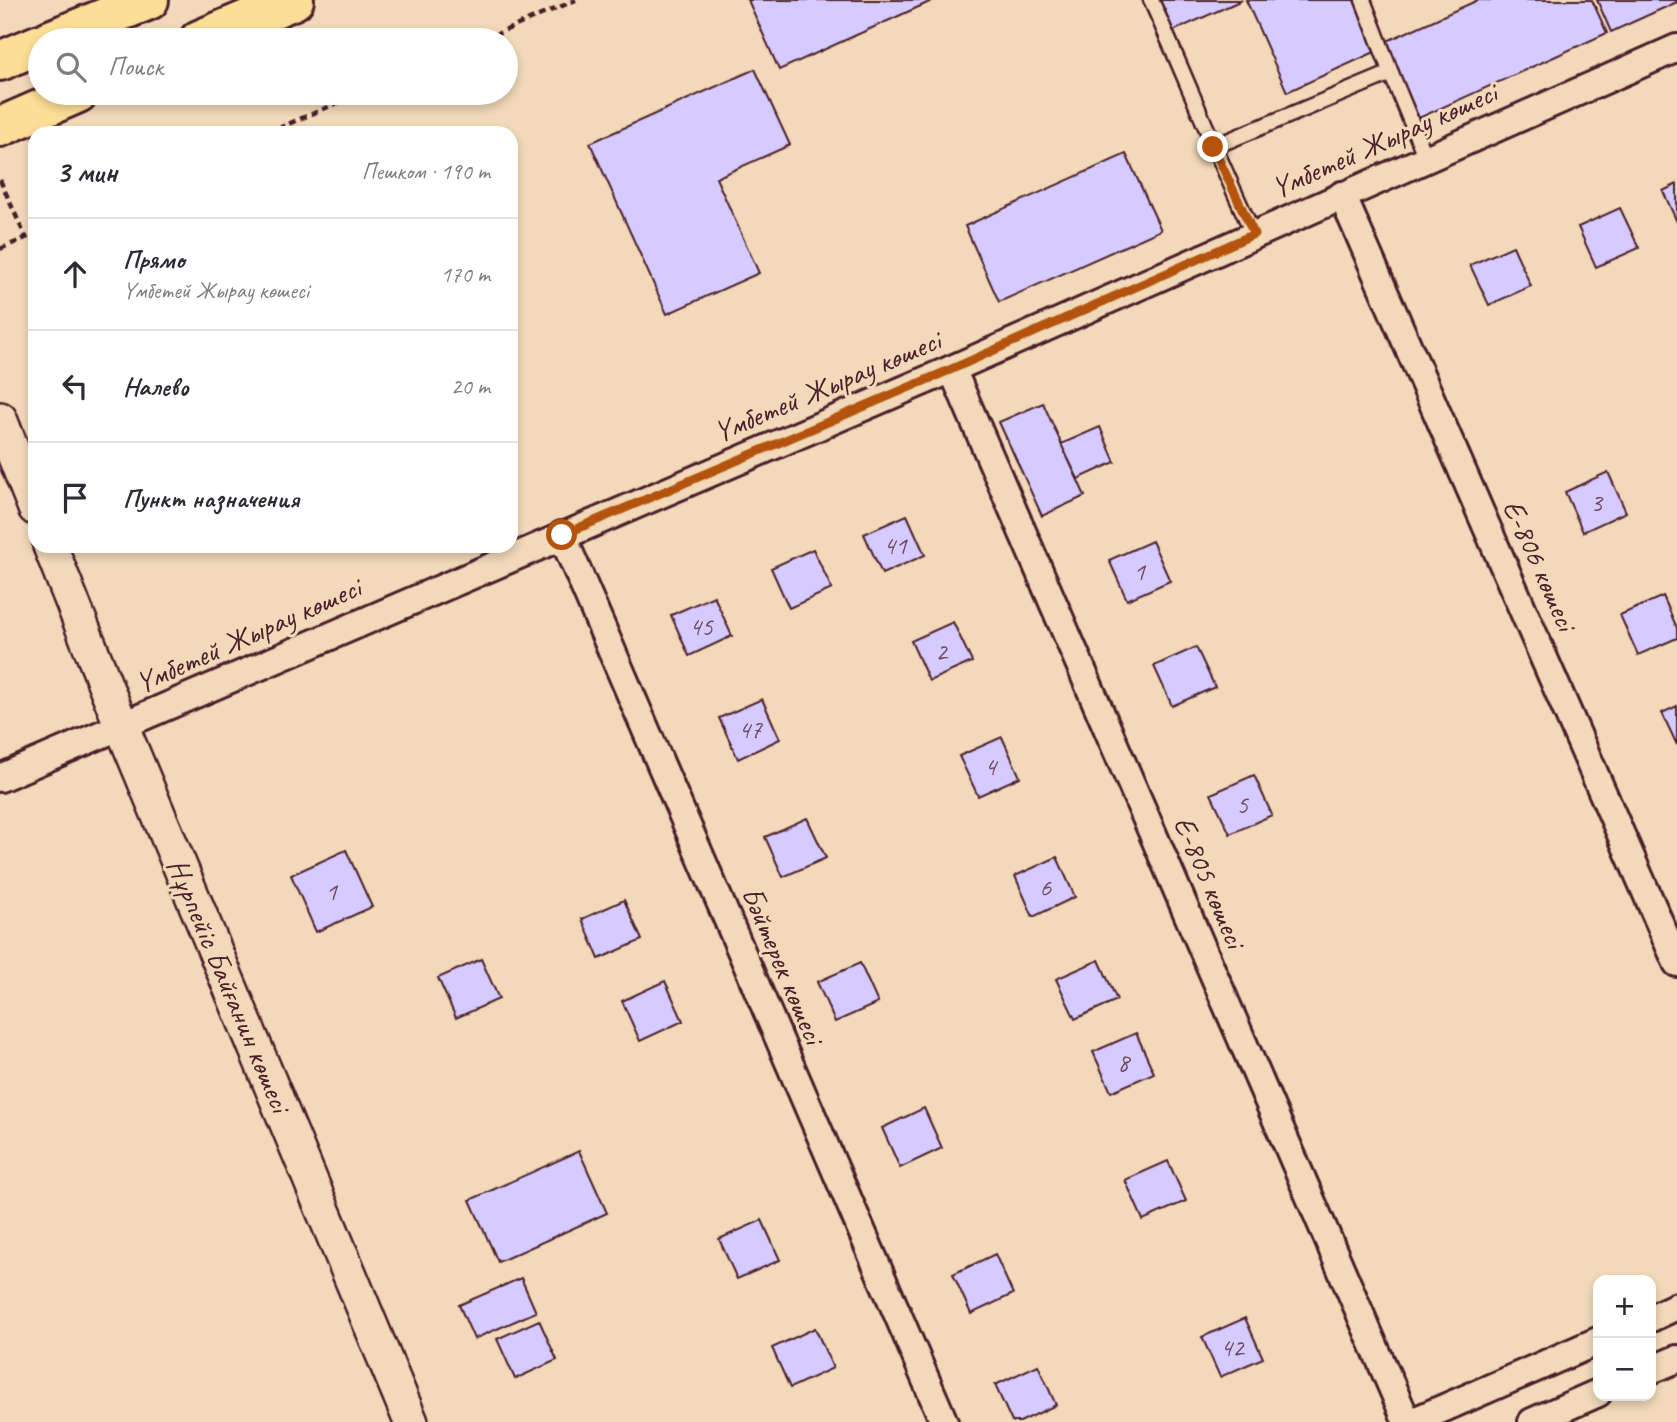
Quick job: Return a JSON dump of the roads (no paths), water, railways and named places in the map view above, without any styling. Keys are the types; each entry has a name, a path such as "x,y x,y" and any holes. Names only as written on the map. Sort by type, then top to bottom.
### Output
{"main road":[{"path":"80,28 149,0"},
{"path":"228,28 294,0"},
{"path":"0,61 28,49"},
{"path":"0,127 50,105"}],"street":[{"name":"Үмбетей Жырау көшесі","path":"0,778 952,369 1677,48"},
{"name":"Е-806 көшесі","path":"1342,195 1677,963"},
{"name":"Е-805 көшесі","path":"952,369 1410,1422"},
{"path":"0,419 28,490"},
{"name":"Бәйтерек көшесі","path":"562,535 944,1422"},
{"name":"Нұрпейіс Байғанин көшесі","path":"53,553 122,727 411,1422"},
{"path":"1656,1316 1677,1307"},
{"path":"1410,1422 1593,1343"},
{"path":"1656,1368 1677,1359"},
{"path":"1532,1422 1593,1395"}],"lane":[{"path":"1151,0 1213,147 1254,234"},
{"path":"1363,0 1426,158"},
{"path":"1213,147 1391,73"}]}
